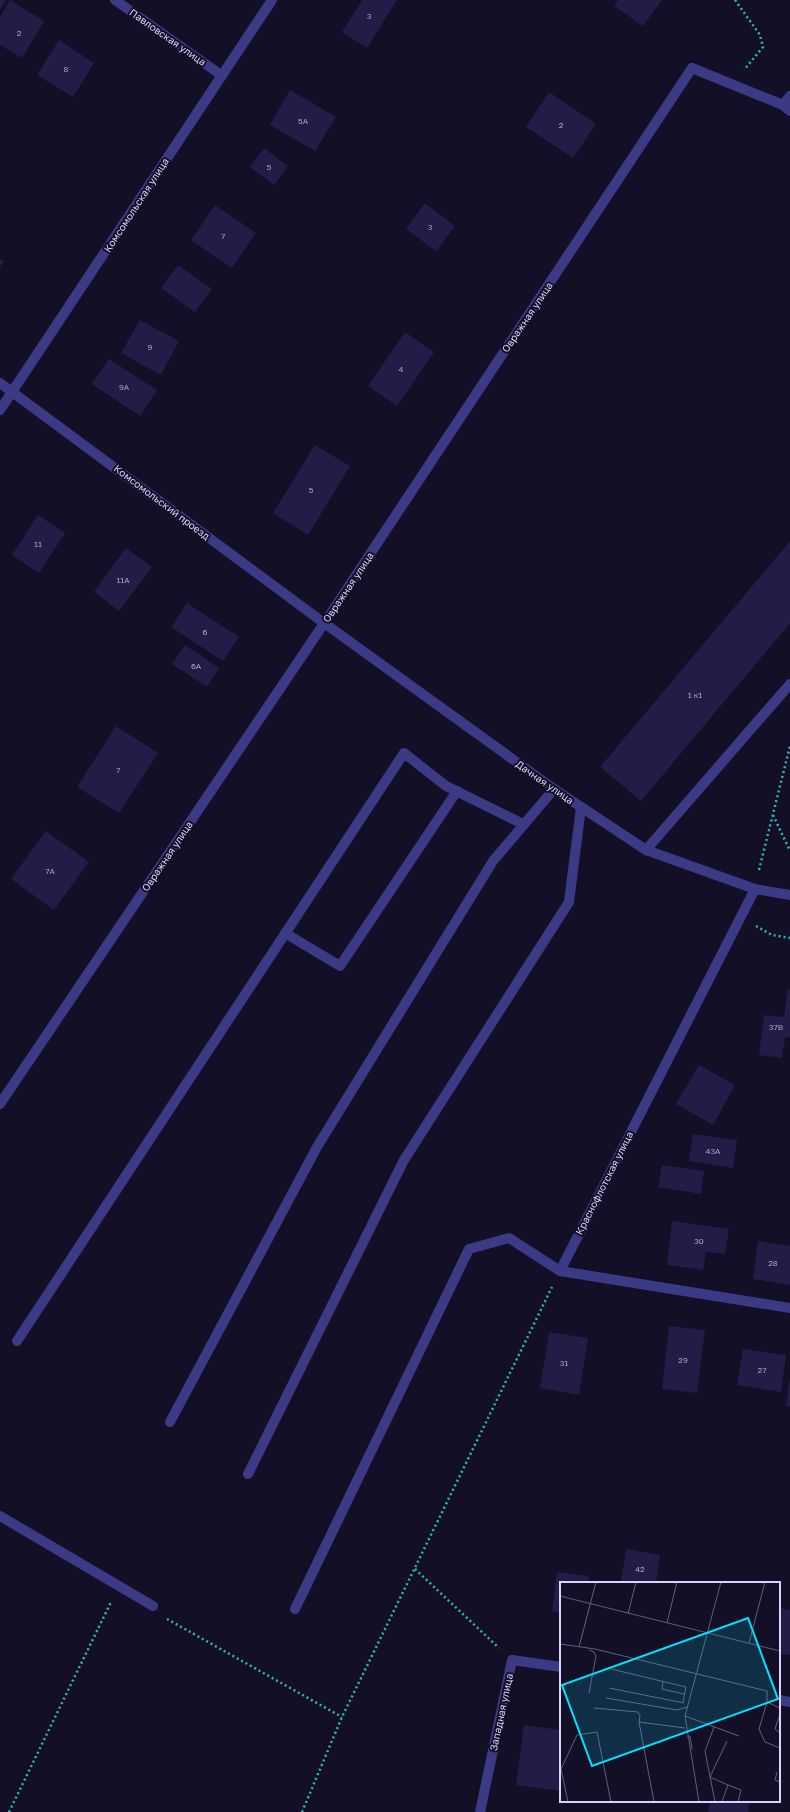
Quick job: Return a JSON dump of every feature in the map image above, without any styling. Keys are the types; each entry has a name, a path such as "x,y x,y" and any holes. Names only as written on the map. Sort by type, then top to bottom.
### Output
{"street":[{"name":"Павловская улица","path":"115,0 221,75"},
{"name":"Комсомольская улица","path":"0,410 272,0"},
{"name":"Овражная улица","path":"0,1104 324,623 692,68 732,84"},
{"path":"732,84 786,108 790,96"},
{"name":"Комсомольский проезд","path":"0,383 324,623"},
{"name":"Дачная улица","path":"324,623 554,789 646,850 755,889 790,894"},
{"path":"646,850 790,684"},
{"path":"17,1341 404,753 446,786 523,824"},
{"path":"170,1422 317,1148 493,861 554,789"},
{"path":"285,933 340,966 457,791"},
{"path":"248,1474 404,1160 569,902 581,807"},
{"name":"Краснофлотская улица","path":"560,1271 755,889"},
{"path":"295,1609 469,1249 509,1238 560,1271 790,1308"},
{"path":"0,1516 153,1606"},
{"name":"Западная улица","path":"480,1812 512,1660 560,1667"},
{"path":"780,1700 790,1702"}],"path":[{"path":"732,84 762,47 760,35 735,0"},
{"path":"755,889 790,746"},
{"path":"773,815 790,851"},
{"path":"772,934 790,938"},
{"path":"302,1812 342,1717 560,1271"},
{"path":"415,1569 512,1660"},
{"path":"9,1812 118,1586"},
{"path":"153,1606 155,1612 342,1717"}],"building":[{"path":"0,0 6,0 0,10"},
{"path":"10,0 44,21 22,58 0,45 0,17"},
{"path":"362,0 397,0 367,48 342,32"},
{"path":"618,0 662,0 643,26 614,6"},
{"path":"59,40 94,63 73,97 37,75"},
{"path":"290,90 336,117 315,151 270,125"},
{"path":"549,92 596,124 573,158 526,127"},
{"path":"264,148 288,166 274,185 250,167"},
{"path":"425,203 455,226 436,251 406,229"},
{"path":"215,205 256,233 232,268 191,240"},
{"path":"0,259 4,261 0,267"},
{"path":"178,265 212,289 195,312 161,288"},
{"path":"140,320 179,341 161,375 121,353"},
{"path":"405,332 434,352 397,406 368,386"},
{"path":"109,359 157,390 140,416 92,384"},
{"path":"315,445 350,466 308,535 273,513"},
{"path":"38,515 65,533 39,573 12,555"},
{"path":"790,541 790,623 641,801 600,767"},
{"path":"126,548 152,567 119,611 94,592"},
{"path":"187,603 239,637 223,661 171,627"},
{"path":"185,645 219,668 207,687 172,664"},
{"path":"116,726 158,753 119,813 77,787"},
{"path":"46,831 89,862 54,910 11,879"},
{"path":"788,989 790,989 790,1038 785,1037 782,1058 759,1055 764,1015 784,1017"},
{"path":"699,1065 735,1085 713,1125 676,1104"},
{"path":"693,1134 737,1140 733,1168 689,1161"},
{"path":"662,1165 704,1171 701,1194 658,1187"},
{"path":"672,1221 729,1229 725,1254 706,1252 703,1270 667,1265"},
{"path":"758,1241 790,1246 790,1285 753,1279"},
{"path":"669,1326 705,1330 697,1393 662,1389"},
{"path":"549,1332 588,1338 579,1395 540,1388"},
{"path":"743,1349 786,1355 781,1392 737,1385"},
{"path":"789,1380 790,1406 786,1406"},
{"path":"626,1549 660,1555 656,1582 621,1582"},
{"path":"557,1572 589,1576 588,1582 560,1582 560,1613 552,1611"},
{"path":"780,1608 790,1610 790,1655 780,1654"},
{"path":"524,1725 560,1730 560,1791 516,1785"},
{"path":"710,1802 750,1802 748,1812 708,1812"}]}
